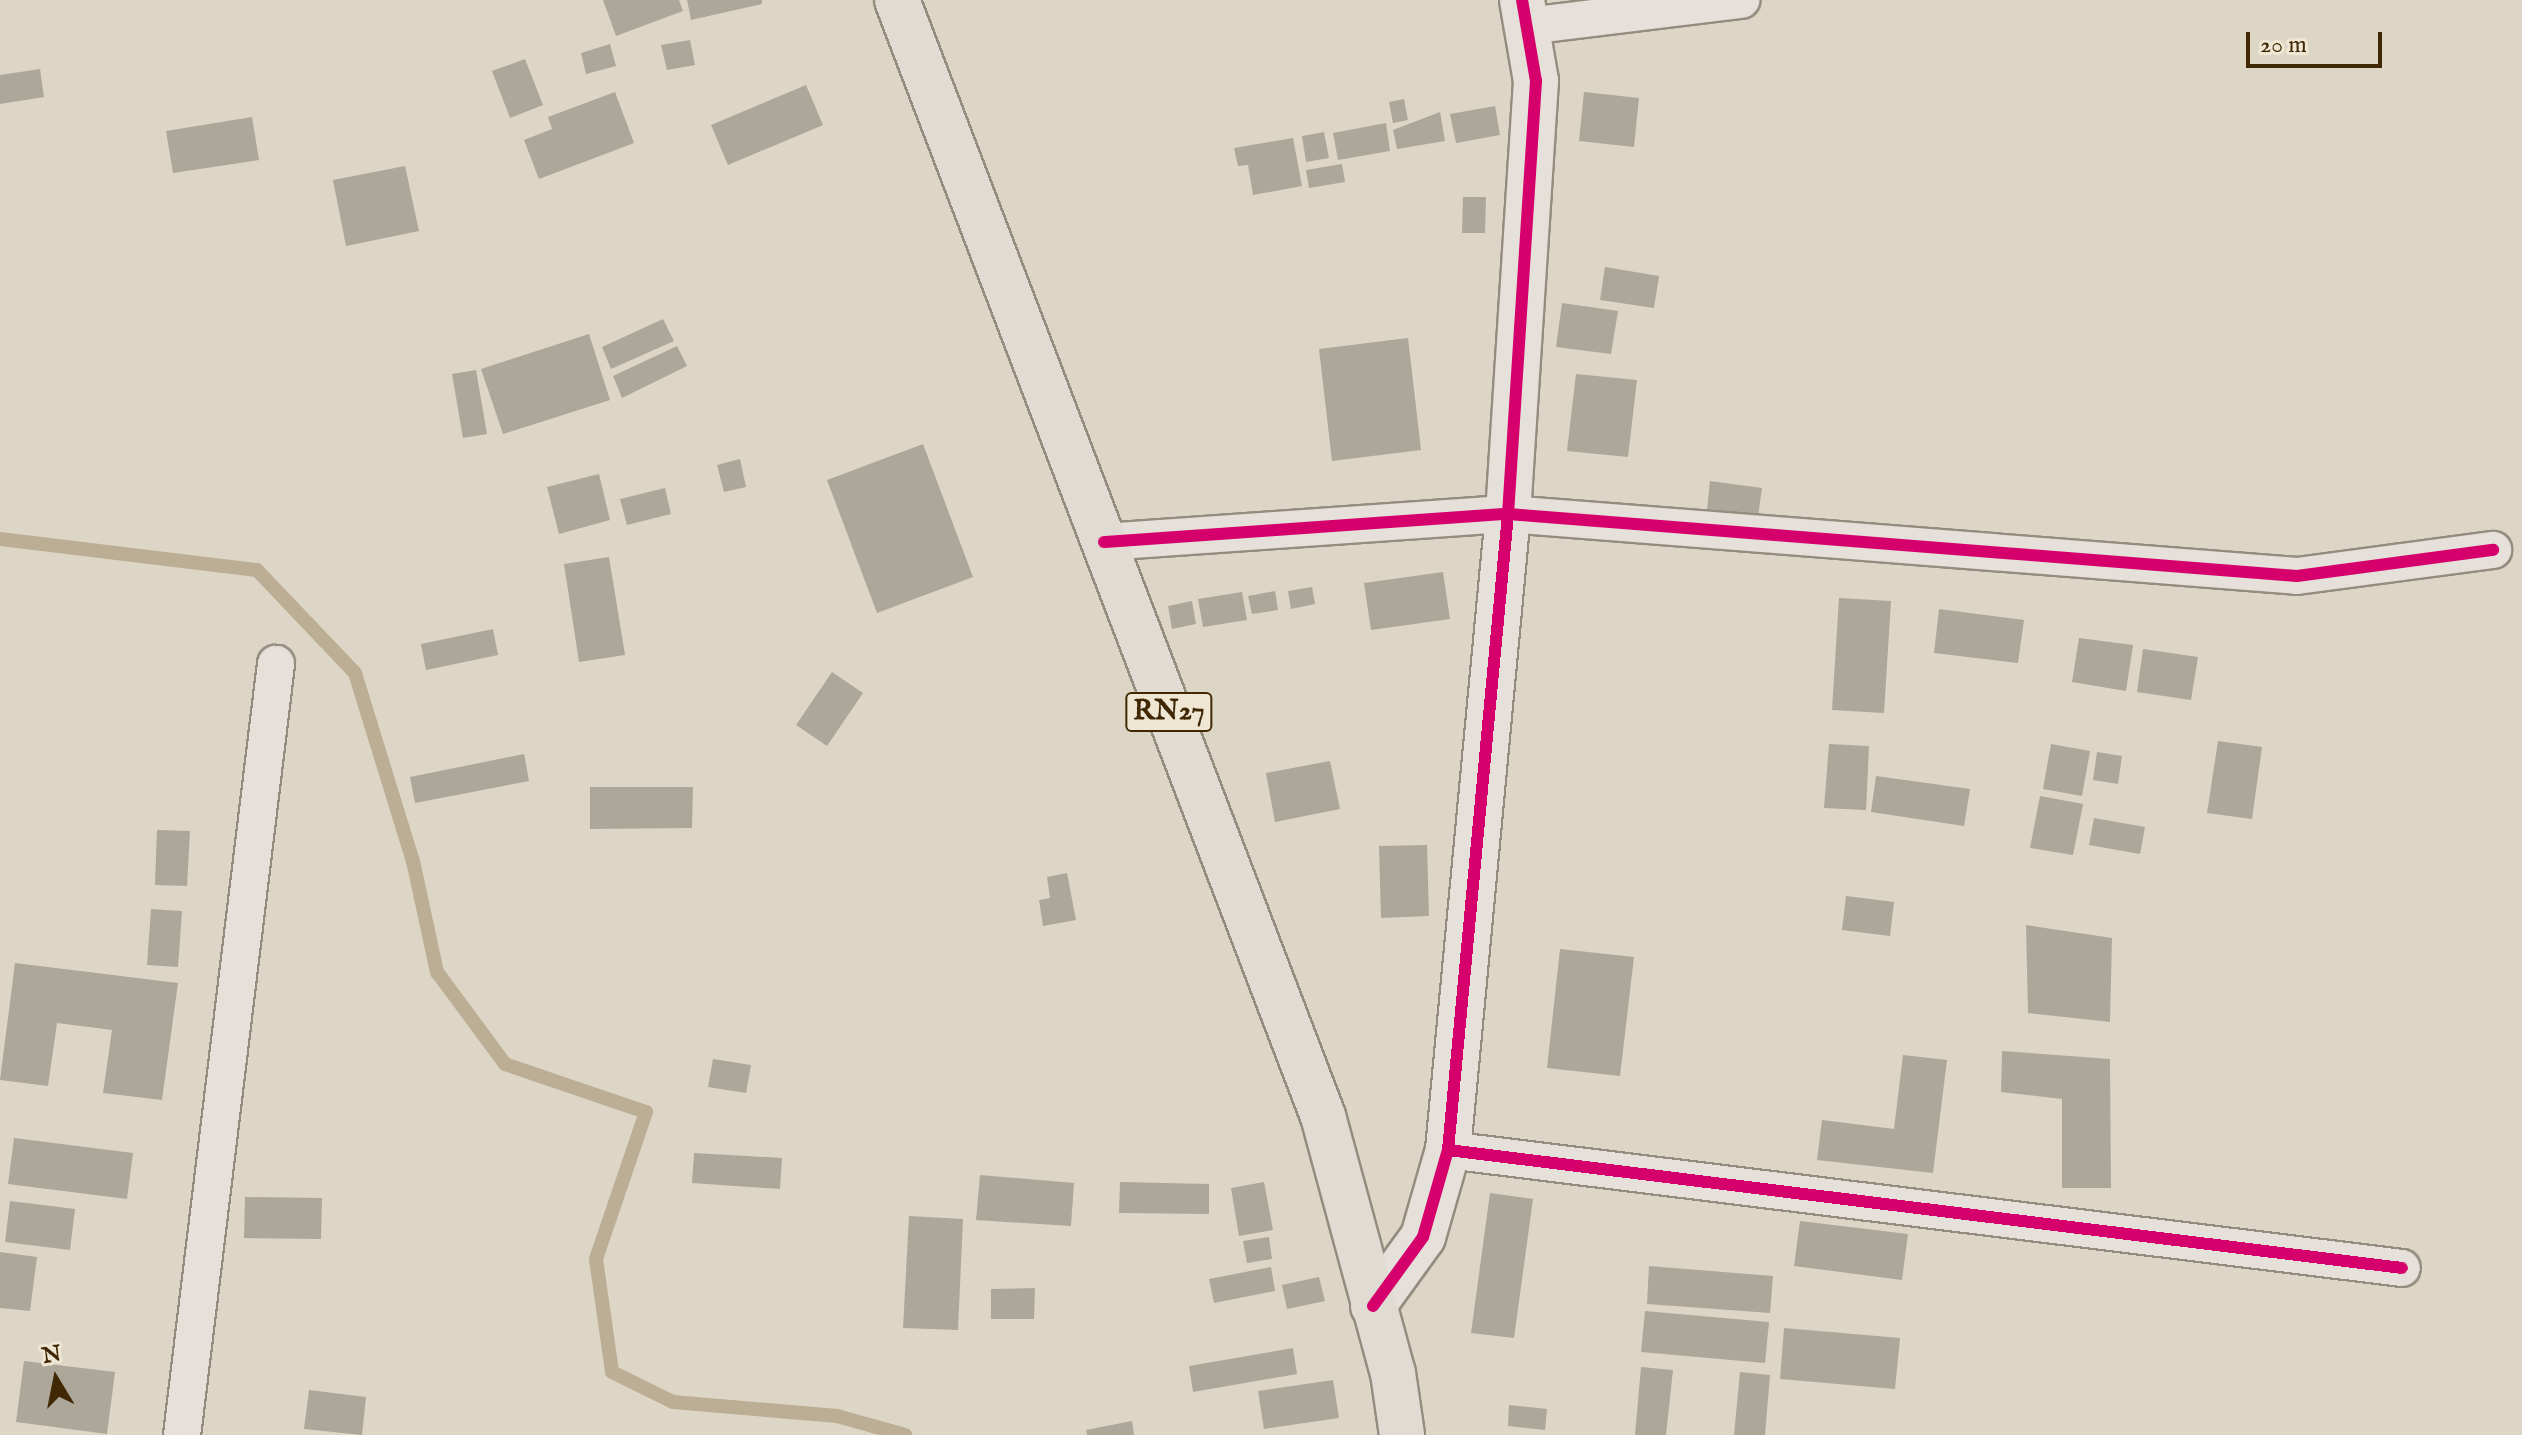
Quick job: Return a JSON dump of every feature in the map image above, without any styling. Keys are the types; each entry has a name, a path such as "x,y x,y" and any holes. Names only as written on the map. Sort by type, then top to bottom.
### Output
{"main road":[{"name":"RN27","path":"897,0 1323,1116 1373,1306 1402,1435"}],"street":[{"path":"1373,1306 1423,1237 1448,1150 1508,514 1536,81 1525,13 1741,0"},
{"path":"1104,542 1508,514 2297,576 2493,550"},
{"path":"182,1435 276,664"},
{"path":"1448,1150 2402,1268"}],"building":[{"path":"603,0 679,0 683,11 616,36"},
{"path":"687,0 762,0 762,4 691,20"},
{"path":"690,40 695,65 667,70 661,45"},
{"path":"610,44 616,66 586,74 581,53"},
{"path":"525,59 543,105 510,118 492,71"},
{"path":"40,69 44,97 0,104 0,75"},
{"path":"806,85 823,125 728,165 711,125"},
{"path":"615,92 634,143 539,179 524,140 552,129 548,117"},
{"path":"1584,92 1639,98 1634,147 1579,141"},
{"path":"1404,99 1408,120 1393,123 1389,102"},
{"path":"1495,106 1500,135 1456,143 1450,114"},
{"path":"1440,112 1445,141 1397,149 1393,130"},
{"path":"252,117 259,160 173,173 166,131"},
{"path":"1386,123 1390,151 1338,160 1333,133"},
{"path":"1324,132 1329,158 1306,162 1302,136"},
{"path":"1293,138 1302,186 1253,195 1248,165 1238,166 1234,148"},
{"path":"1342,164 1345,182 1309,188 1306,170"},
{"path":"405,166 419,231 346,246 333,180"},
{"path":"1463,197 1486,197 1485,233 1462,233"},
{"path":"1605,267 1659,276 1654,308 1600,300"},
{"path":"1562,303 1618,311 1611,354 1556,347"},
{"path":"663,319 674,341 611,369 602,347"},
{"path":"589,334 610,400 503,434 481,369"},
{"path":"1408,338 1421,450 1332,461 1319,349"},
{"path":"677,346 687,366 622,398 613,376"},
{"path":"476,370 487,434 463,438 452,374"},
{"path":"1576,374 1637,380 1628,457 1567,451"},
{"path":"923,444 973,577 877,613 827,480"},
{"path":"740,459 746,487 724,492 717,465"},
{"path":"599,474 610,520 559,534 547,487"},
{"path":"1710,481 1762,488 1758,517 1707,510"},
{"path":"665,488 671,514 627,525 620,499"},
{"path":"609,557 625,655 579,662 564,564"},
{"path":"1443,572 1450,619 1371,630 1364,583"},
{"path":"1312,587 1315,604 1291,609 1288,591"},
{"path":"1275,591 1278,610 1252,614 1248,596"},
{"path":"1242,592 1247,620 1203,627 1198,599"},
{"path":"1839,598 1891,601 1884,713 1832,710"},
{"path":"1192,601 1196,624 1172,629 1168,606"},
{"path":"1939,609 2024,620 2018,663 1934,653"},
{"path":"493,629 498,655 426,670 421,644"},
{"path":"2079,638 2133,645 2126,691 2072,682"},
{"path":"2143,649 2198,657 2191,700 2137,692"},
{"path":"832,672 863,693 827,746 796,725"},
{"path":"2218,741 2262,747 2252,819 2207,813"},
{"path":"1829,744 1869,746 1866,810 1824,808"},
{"path":"2051,744 2090,751 2082,796 2043,789"},
{"path":"2097,752 2122,756 2118,784 2093,780"},
{"path":"524,754 529,781 415,803 410,777"},
{"path":"1330,761 1340,809 1275,822 1266,773"},
{"path":"1876,776 1970,789 1964,826 1871,812"},
{"path":"590,787 693,787 692,828 590,829"},
{"path":"2040,796 2083,804 2073,855 2030,848"},
{"path":"2094,818 2145,827 2140,854 2089,845"},
{"path":"157,830 190,831 187,886 155,885"},
{"path":"1427,845 1429,916 1381,918 1379,846"},
{"path":"1067,873 1076,920 1043,926 1039,900 1050,898 1047,877"},
{"path":"1846,896 1894,902 1890,936 1842,930"},
{"path":"151,909 182,911 178,967 147,965"},
{"path":"2026,925 2112,938 2110,1022 2028,1013"},
{"path":"1560,949 1634,957 1620,1076 1547,1068"},
{"path":"15,963 178,983 162,1100 103,1093 112,1030 57,1023 48,1086 0,1080"},
{"path":"2002,1051 2110,1059 2111,1188 2062,1188 2062,1099 2001,1092"},
{"path":"1903,1055 1947,1060 1933,1173 1817,1160 1822,1120 1894,1129"},
{"path":"713,1059 751,1065 746,1093 708,1087"},
{"path":"14,1138 133,1153 127,1199 8,1184"},
{"path":"694,1153 782,1158 780,1189 692,1183"},
{"path":"980,1175 1074,1183 1071,1226 976,1220"},
{"path":"1120,1182 1209,1184 1209,1214 1119,1213"},
{"path":"1264,1182 1273,1230 1239,1236 1231,1188"},
{"path":"1490,1193 1533,1199 1514,1338 1471,1333"},
{"path":"245,1197 322,1198 321,1239 244,1238"},
{"path":"10,1201 75,1209 70,1250 5,1242"},
{"path":"909,1216 963,1219 958,1330 903,1328"},
{"path":"1800,1221 1908,1234 1902,1280 1794,1266"},
{"path":"1269,1237 1272,1259 1247,1263 1243,1241"},
{"path":"0,1252 37,1257 30,1311 0,1308"},
{"path":"1649,1266 1773,1276 1770,1313 1647,1304"},
{"path":"1271,1267 1275,1291 1214,1303 1209,1279"},
{"path":"1319,1277 1325,1301 1287,1309 1282,1285"},
{"path":"1035,1288 1034,1319 991,1319 991,1289"},
{"path":"1645,1311 1769,1322 1765,1363 1641,1352"},
{"path":"1784,1328 1900,1338 1895,1389 1780,1379"},
{"path":"1293,1348 1297,1374 1193,1392 1189,1366"},
{"path":"24,1361 115,1372 107,1434 16,1422"},
{"path":"1641,1367 1673,1370 1666,1435 1635,1435"},
{"path":"1740,1372 1770,1375 1765,1435 1734,1435"},
{"path":"1333,1380 1339,1418 1264,1429 1258,1391"},
{"path":"309,1390 366,1397 362,1435 304,1429"},
{"path":"1509,1405 1547,1409 1545,1430 1508,1426"},
{"path":"1132,1421 1134,1435 1087,1435 1086,1430"}],"waterway":[{"path":"0,539 257,570 355,673 413,861 437,972 505,1064 646,1112 596,1259 612,1372 673,1402 837,1416 905,1435"}],"cycle path":[{"path":"1373,1306 1423,1237 1448,1150 1508,514 1536,81 1522,0"},
{"path":"1104,542 1508,514 2297,576 2493,550"},
{"path":"1448,1150 2402,1268"}]}
